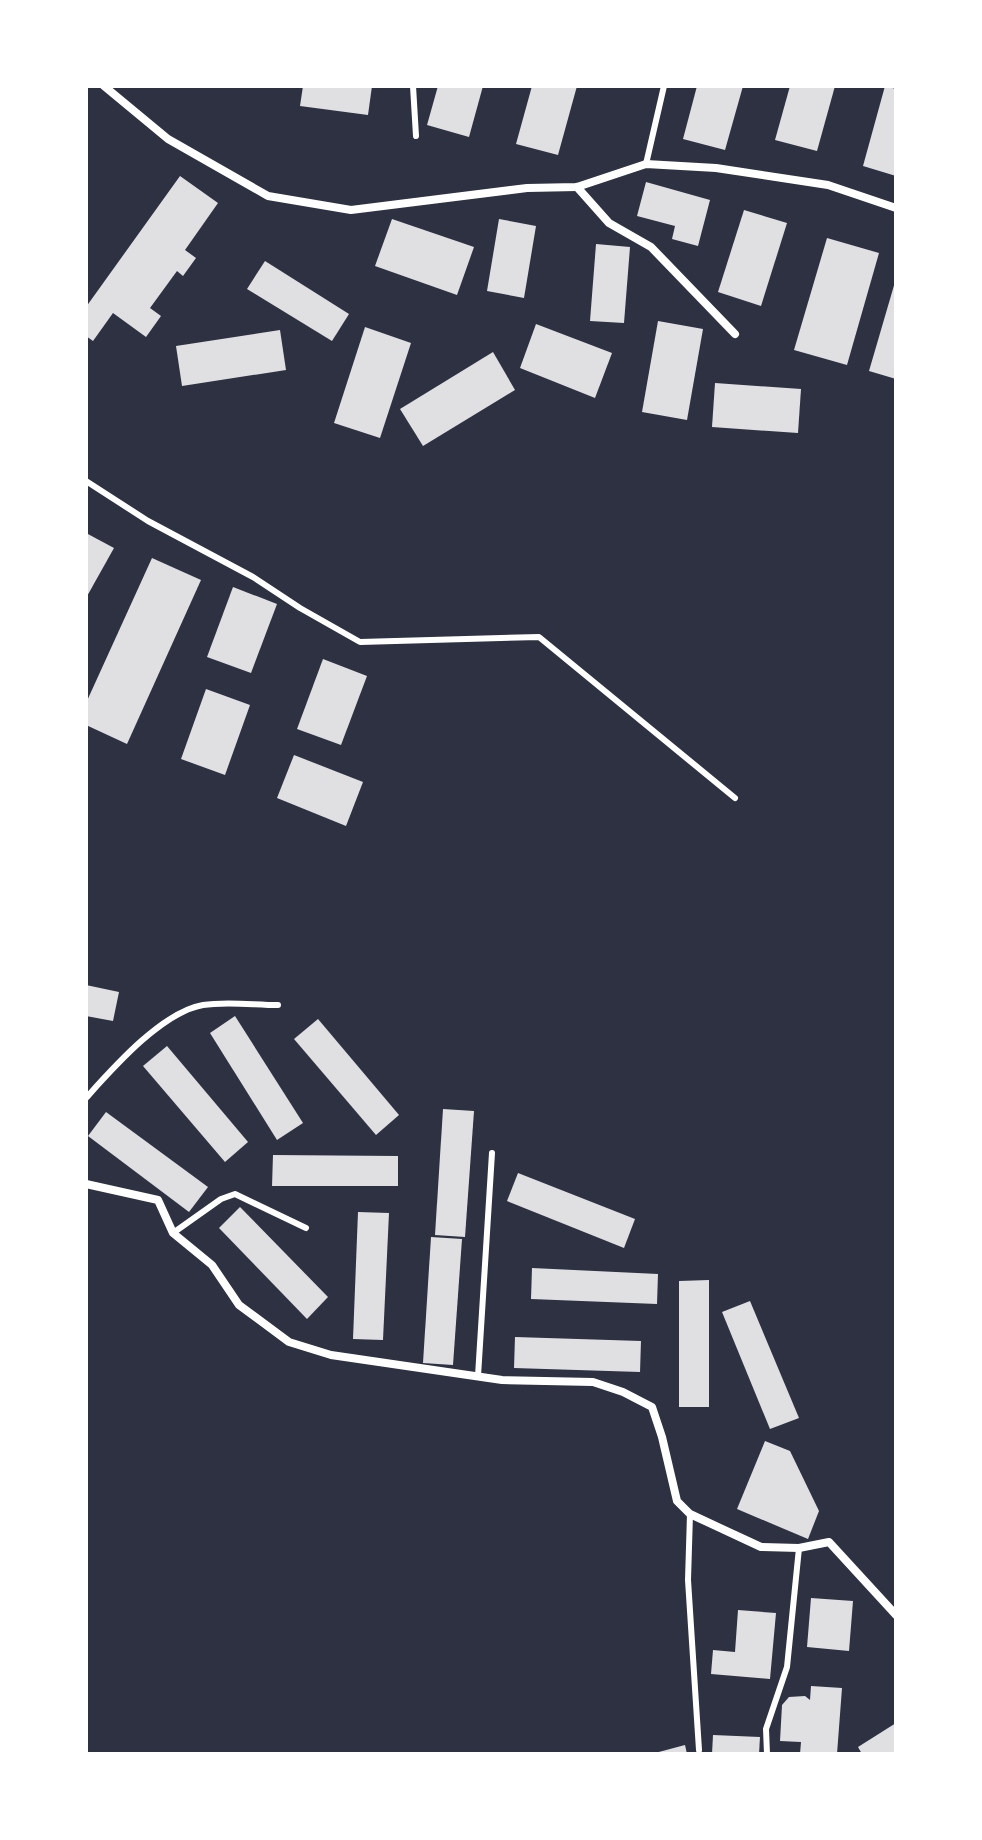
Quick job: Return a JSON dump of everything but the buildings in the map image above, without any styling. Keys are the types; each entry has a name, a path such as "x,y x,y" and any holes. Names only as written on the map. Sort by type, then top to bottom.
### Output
{"street":[{"path":"104,86 168,139 268,196 351,210 527,188 577,187 646,164 716,168 828,185 896,208"},
{"path":"577,187 609,223 651,247 735,334"},
{"path":"86,1184 158,1200 173,1233 212,1265 239,1305 289,1342 331,1355 502,1380 593,1382 623,1392 652,1407 677,1501 690,1514 761,1547 799,1548 829,1542 896,1615"}],"lane":[{"path":"413,86 416,136"},
{"path":"646,164 664,86"},
{"path":"86,481 148,521 253,577 360,642 539,637 735,798"},
{"path":"86,1098 125,1055 178,1014 203,1005 278,1005"},
{"path":"478,1376 492,1153"},
{"path":"173,1233 221,1199 235,1194 306,1228"},
{"path":"690,1514 688,1580 699,1750"},
{"path":"767,1754 766,1729 787,1667 799,1548"}]}
